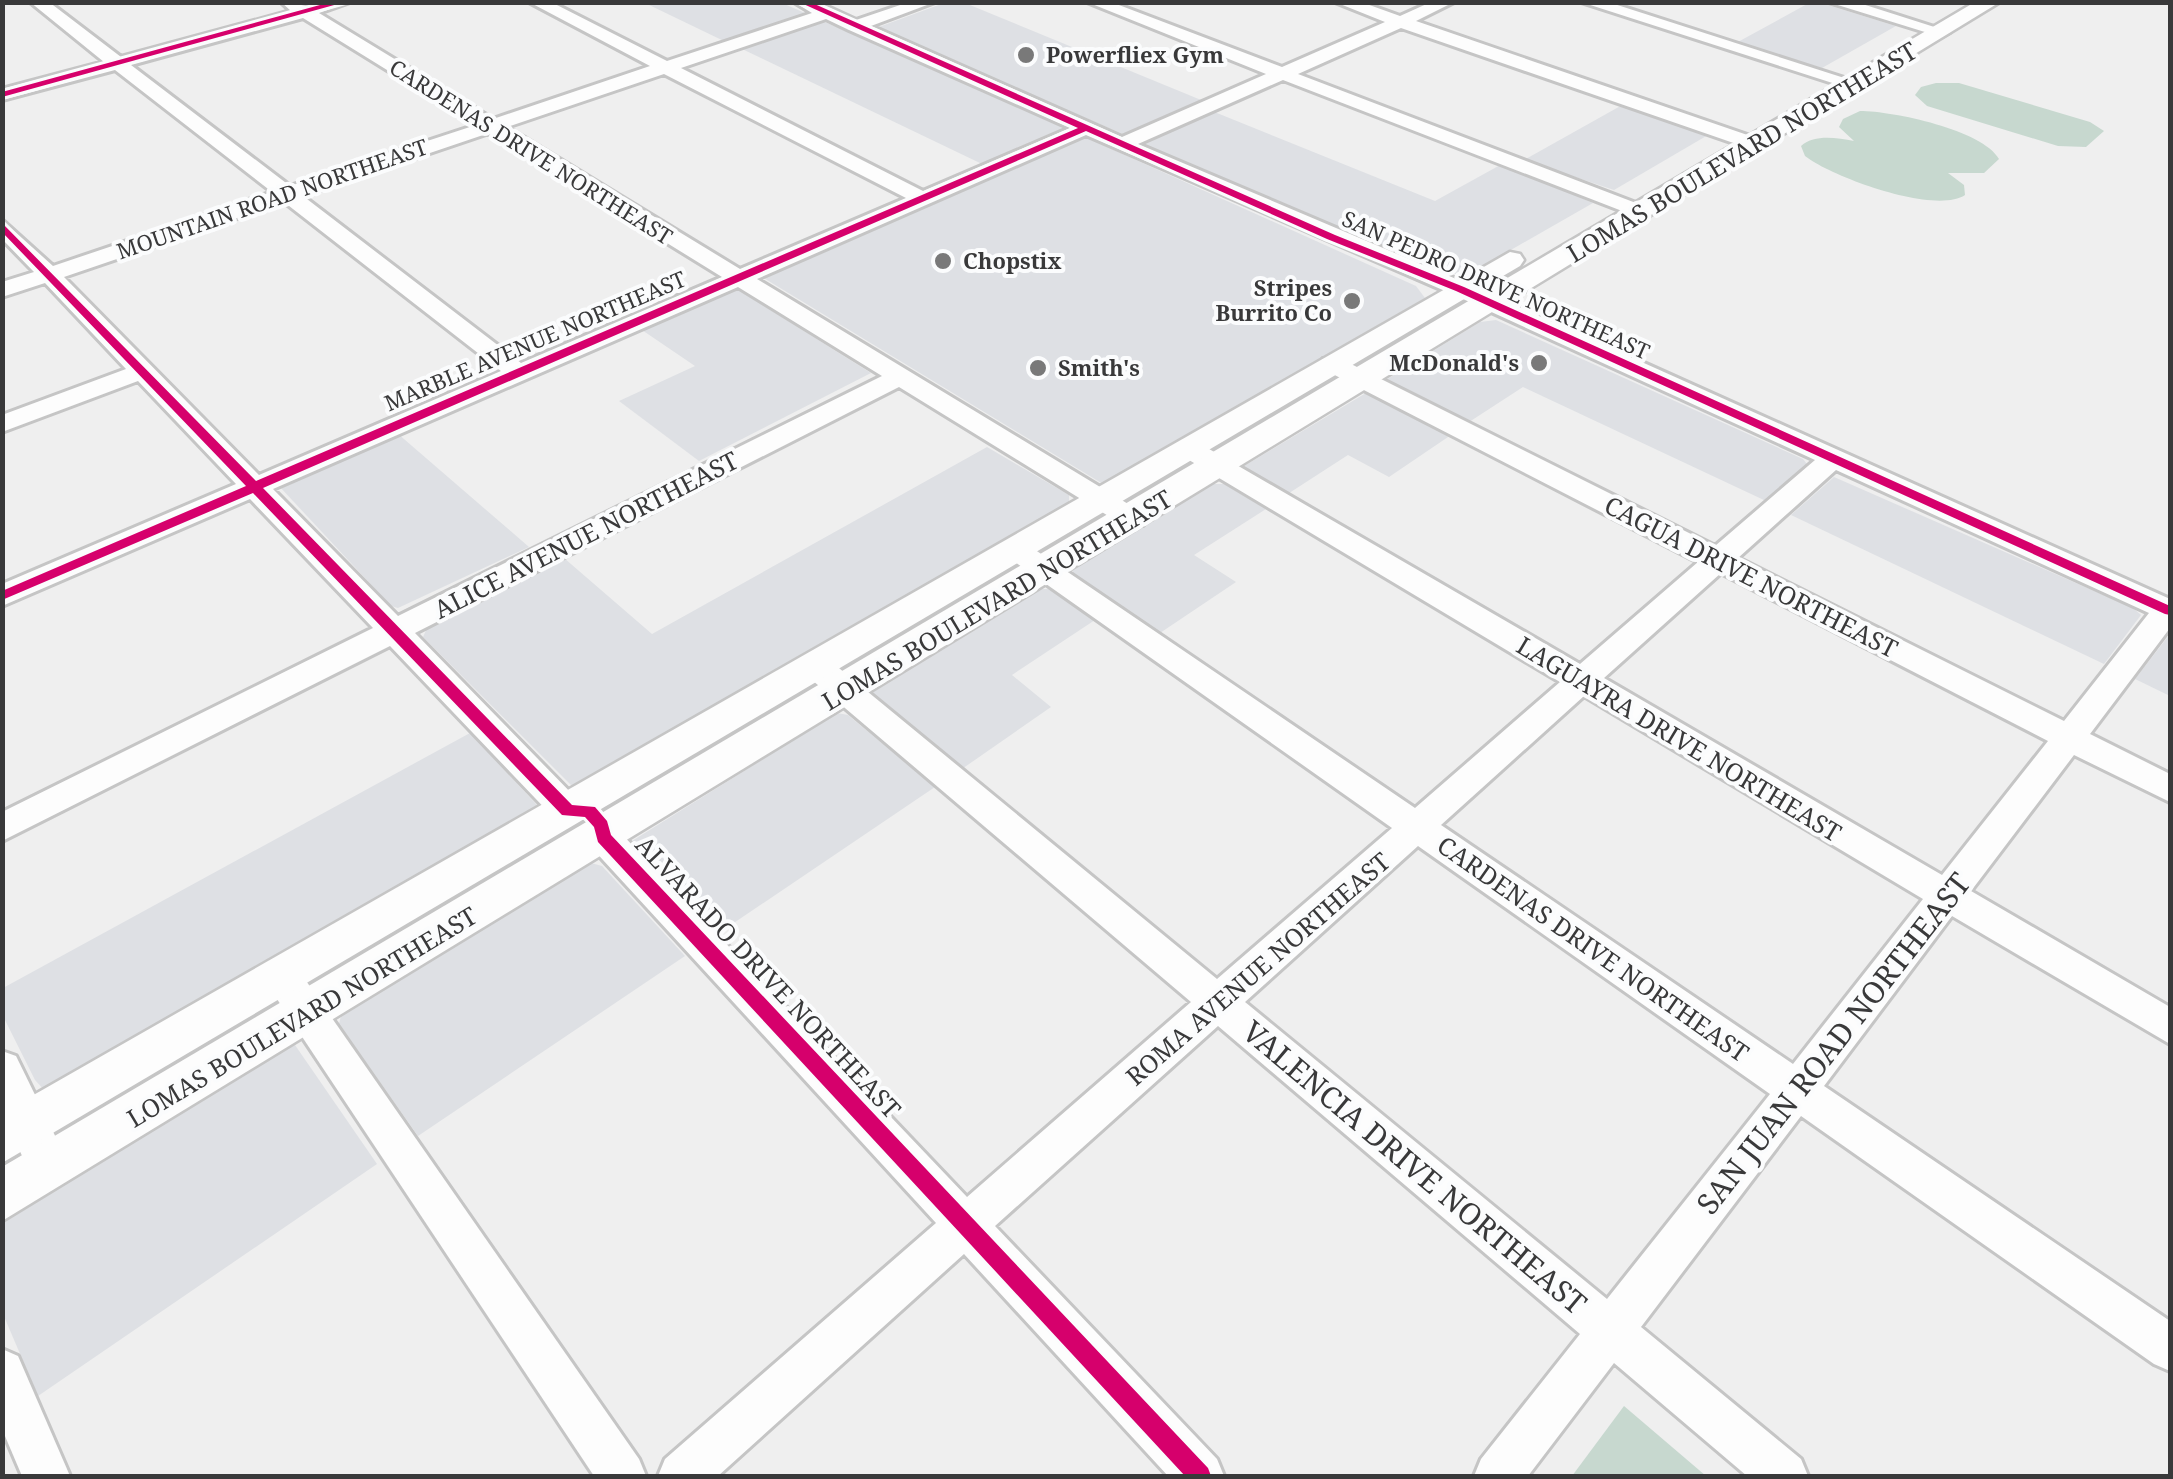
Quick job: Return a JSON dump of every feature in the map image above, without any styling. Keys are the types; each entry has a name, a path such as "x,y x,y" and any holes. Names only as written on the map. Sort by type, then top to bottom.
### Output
{"main road":[{"name":"LOMAS BOULEVARD NORTHEAST","path":"1578,220 1950,2"},
{"name":"LOMAS BOULEVARD NORTHEAST","path":"17,1132 568,810 831,678 1348,372 1490,304 1990,2"},
{"name":"LOMAS BOULEVARD NORTHEAST","path":"1348,372 1460,289 1546,239"},
{"name":"LOMAS BOULEVARD NORTHEAST","path":"2,1196 604,838 831,678"}],"street":[{"path":"38,2 518,372"},
{"path":"2,95 297,8 342,2"},
{"path":"537,2 922,198"},
{"name":"SAN PEDRO DRIVE NORTHEAST","path":"802,2 1460,289 2169,610"},
{"path":"856,26 927,2"},
{"path":"1095,2 1642,212"},
{"path":"1344,2 1755,144"},
{"path":"1122,144 1446,2"},
{"path":"1589,2 1854,84"},
{"path":"1836,2 1941,32"},
{"name":"CARDENAS DRIVE NORTHEAST","path":"297,8 1117,508"},
{"name":"MOUNTAIN ROAD NORTHEAST","path":"2,290 827,13"},
{"name":"MARBLE AVENUE NORTHEAST","path":"2,596 1086,128"},
{"path":"2,226 568,810"},
{"path":"2,424 142,371"},
{"name":"CAGUA DRIVE NORTHEAST","path":"1348,372 2170,790"},
{"name":"ALICE AVENUE NORTHEAST","path":"2,828 900,376"},
{"name":"LAGUAYRA DRIVE NORTHEAST","path":"1204,457 2170,1026"},
{"name":"ROMA AVENUE NORTHEAST","path":"682,1476 1419,828 1832,458"},
{"name":"CARDENAS DRIVE NORTHEAST","path":"1031,560 2170,1348"},
{"name":"SAN JUAN ROAD NORTHEAST","path":"1498,1476 1613,1333 1796,1090 2169,610"},
{"name":"VALENCIA DRIVE NORTHEAST","path":"831,678 1216,1005 1784,1476"},
{"name":"ALVARADO DRIVE NORTHEAST","path":"604,838 1200,1476"},
{"path":"282,976 622,1476"},
{"path":"2,1068 17,1132 49,1168"},
{"path":"2,1372 46,1476"}],"shaded area":[{"path":"645,3 782,3 805,13 728,43"},
{"path":"944,3 965,3 1206,102 1125,135 876,28"},
{"path":"1809,3 1821,3 1896,26 1822,68 1736,43"},
{"path":"825,22 1063,129 982,164 738,47"},
{"path":"1959,83 2090,122 2104,131 2086,147 2058,146 1927,106 1915,95 1921,87"},
{"path":"1624,104 1708,135 1614,190 1524,160"},
{"path":"1212,111 1435,201 1502,164 1593,203 1469,274 1448,274 1143,144"},
{"path":"1860,111 1893,114 1957,131 1990,149 1999,159 1984,173 1948,173 1964,185 1965,195 1931,200 1860,183 1805,156 1801,146 1813,140 1854,141 1839,127 1843,119"},
{"path":"1085,137 1416,286 1425,298 1103,484 762,277"},
{"path":"729,290 740,291 871,373 699,461 619,401 695,366 639,328"},
{"path":"1496,320 1807,464 1766,501 1523,387 1466,424 1384,381 1480,322"},
{"path":"1366,393 1451,435 1389,477 1348,455 1283,497 1239,469"},
{"path":"397,433 529,547 398,608 391,606 279,486"},
{"path":"987,447 1069,495 1069,505 576,790 423,637 428,626 564,558 652,634"},
{"path":"1834,477 2133,608 2141,615 2104,664 1791,515"},
{"path":"1211,484 1224,484 1266,509 1194,555 1236,582 1157,635 1073,577 1073,569"},
{"path":"1037,589 1051,589 1095,620 1012,675 1051,707 959,771 871,694 873,689"},
{"path":"2170,634 2170,696 2135,679"},
{"path":"837,713 848,715 935,787 716,935 632,841"},
{"path":"470,733 538,806 537,811 45,1091 35,1080 3,1016 3,988"},
{"path":"591,863 602,866 685,956 418,1136 339,1024 342,1012"},
{"path":"295,1045 377,1164 38,1396 3,1314 2,1218 284,1048"},
{"path":"1624,1406 1706,1476 1572,1476"}],"cycle path":[{"path":"2,95 342,2"},
{"path":"802,2 1331,237 1460,289 2170,611"},
{"path":"2,596 1086,128"},
{"path":"2,226 568,811 589,811 601,825 604,838 1200,1476"}],"place":[{"name":"Powerfliex Gym","path":"1026,55"},
{"name":"Chopstix","path":"943,261"},
{"name":"Stripes Burrito Co","path":"1352,301"},
{"name":"McDonald's","path":"1539,363"},
{"name":"Smith's","path":"1038,368"}]}
